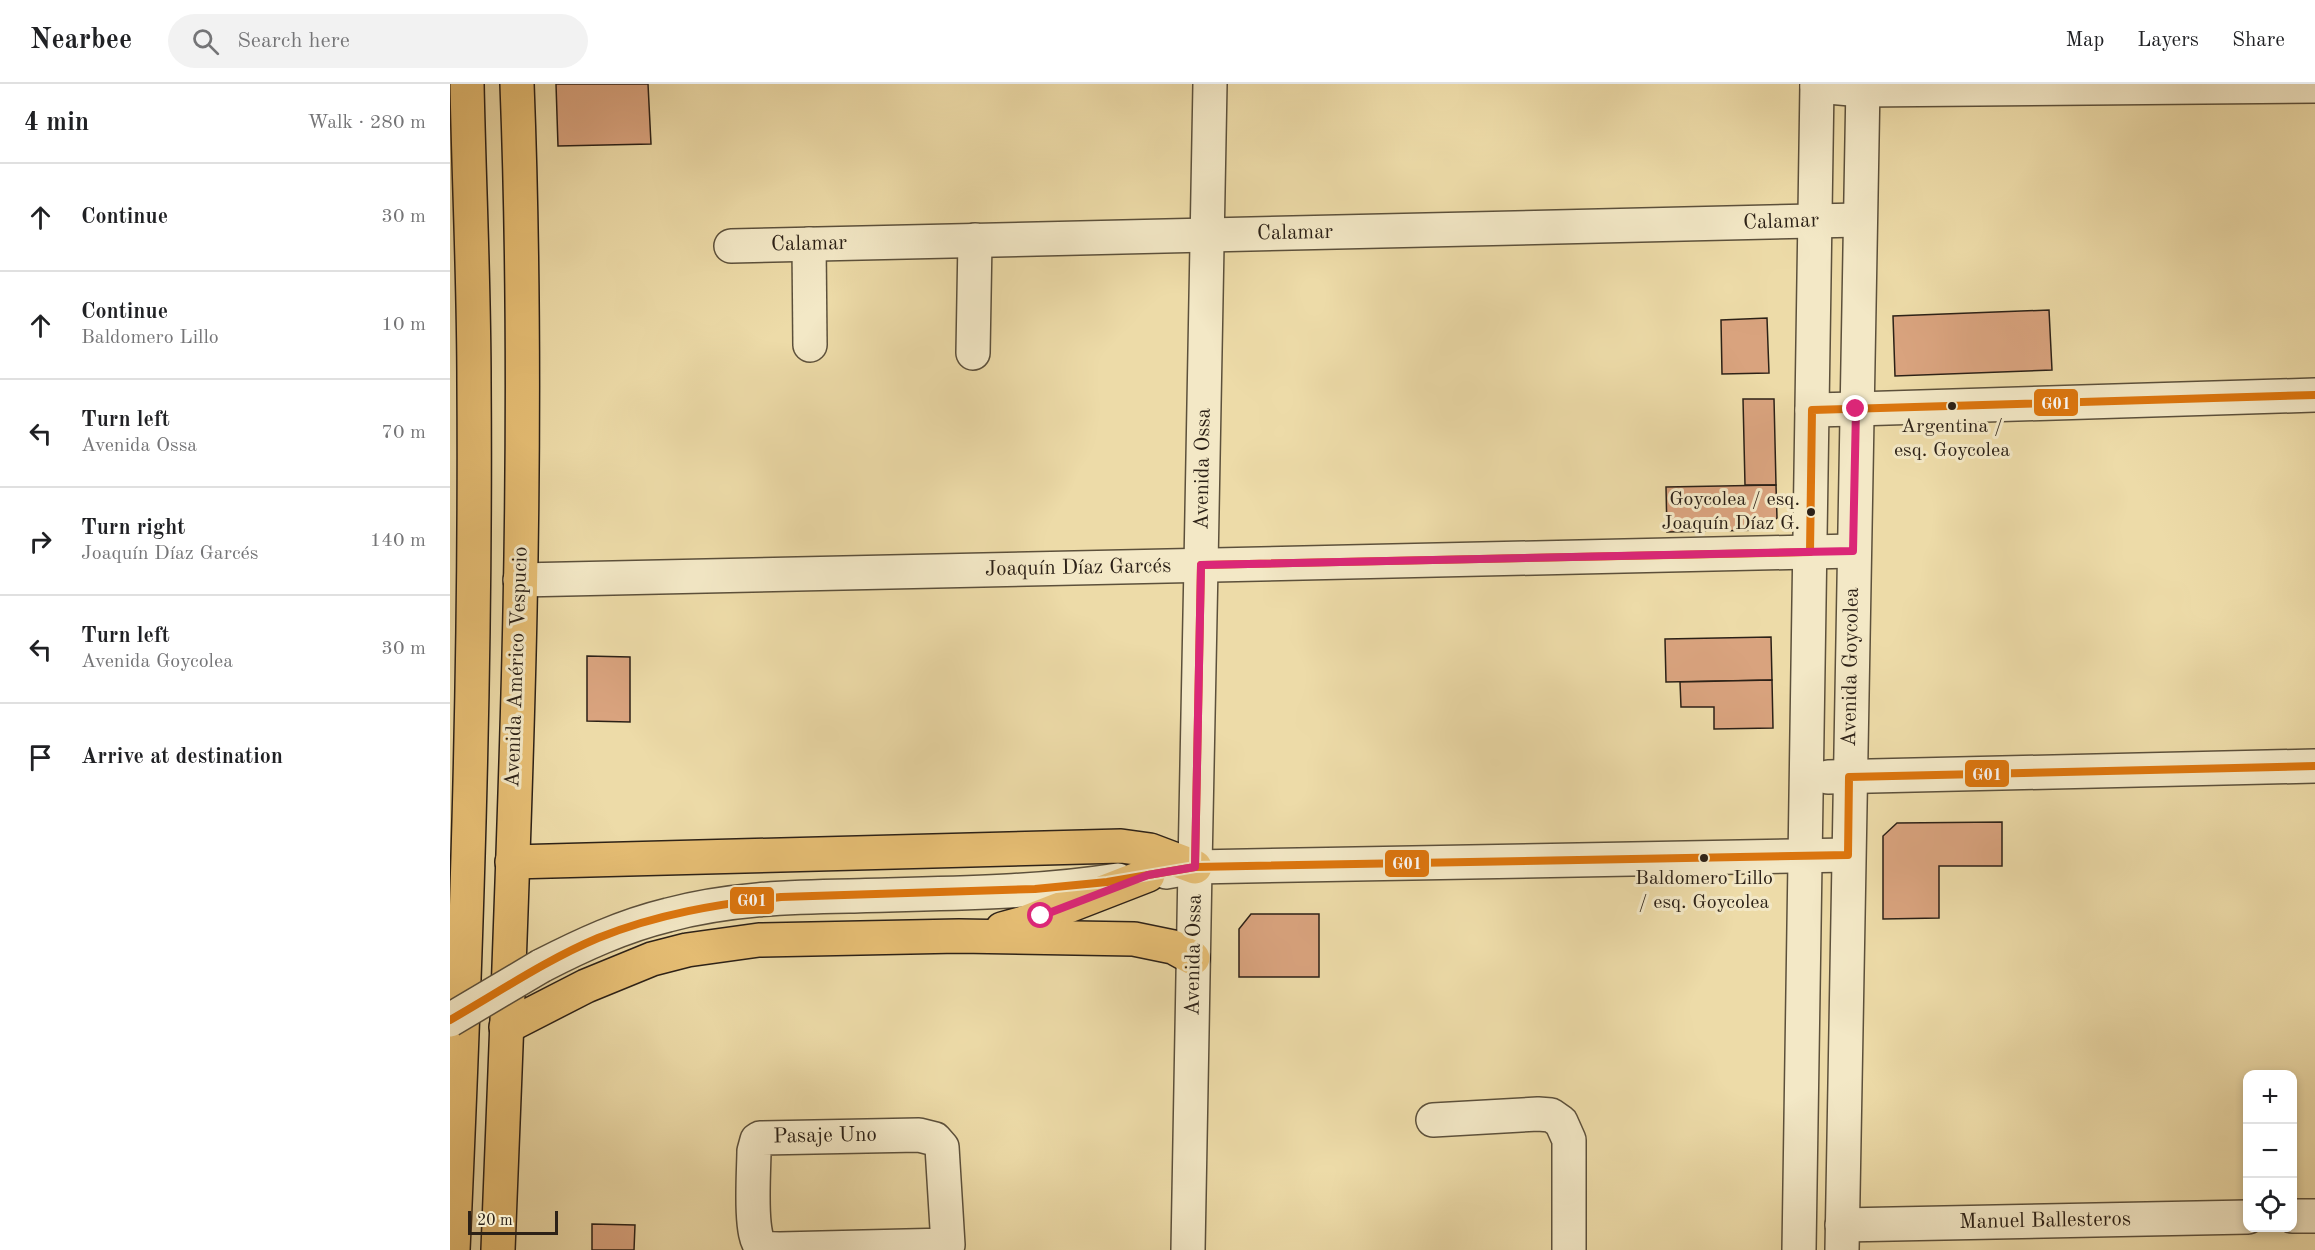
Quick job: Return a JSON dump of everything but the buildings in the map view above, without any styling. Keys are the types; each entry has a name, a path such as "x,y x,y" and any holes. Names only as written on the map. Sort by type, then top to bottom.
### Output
{"main road":[{"path":"453,1250 460,1084 474,569 474,382 467,84"},
{"name":"Avenida Américo Vespucio","path":"498,1250 520,580 522,367 517,84"},
{"path":"512,862 1121,846 1150,850 1195,867"},
{"path":"959,936 1011,927 1148,875"},
{"path":"506,1027 618,971 687,950 759,940 959,936 1134,939 1173,947 1193,958"}],"street":[{"name":"Avenida Ossa","path":"1188,1250 1209,234 1210,84"},
{"path":"1817,85 1862,87 2315,86"},
{"name":"Avenida Goycolea","path":"1799,1250 1817,85"},
{"name":"Avenida Goycolea","path":"1842,1238 1862,87"},
{"name":"Calamar","path":"731,246 1859,220"},
{"path":"974,353 975,240"},
{"path":"809,244 810,345"},
{"path":"1812,410 2315,395"},
{"name":"Joaquín Díaz Garcés","path":"520,580 1853,551"},
{"path":"1806,778 2315,766"},
{"path":"450,1020 541,966 619,930 668,915 714,905 781,897 1035,889 1072,886 1195,867 1848,855"},
{"path":"1433,1119 1538,1114 1551,1115 1561,1122 1569,1140 1569,1250"},
{"name":"Pasaje Uno","path":"779,1136 919,1136 935,1139 942,1147 944,1156 948,1248 780,1249 763,1247 755,1231 754,1151 757,1140 779,1136"},
{"path":"2297,1216 2315,1216"},
{"name":"Manuel Ballesteros","path":"1842,1238 2243,1217"}],"transit line":[{"name":"G01","path":"1195,867 1201,565 1810,552 1812,410 2315,395"},
{"name":"G01","path":"450,1020 541,966 598,938 665,916 757,900 781,897 1035,889 1107,882 1195,867 1848,855 1849,777 2315,766"}],"place":[{"name":"Argentina / esq. Goycolea","path":"1952,406"},
{"name":"Goycolea / esq. Joaquín Díaz G.","path":"1811,512"},
{"name":"Baldomero Lillo / esq. Goycolea","path":"1704,858"}],"route":[{"path":"1041,916 1148,875 1195,867 1201,565 1853,551 1856,409"}]}
